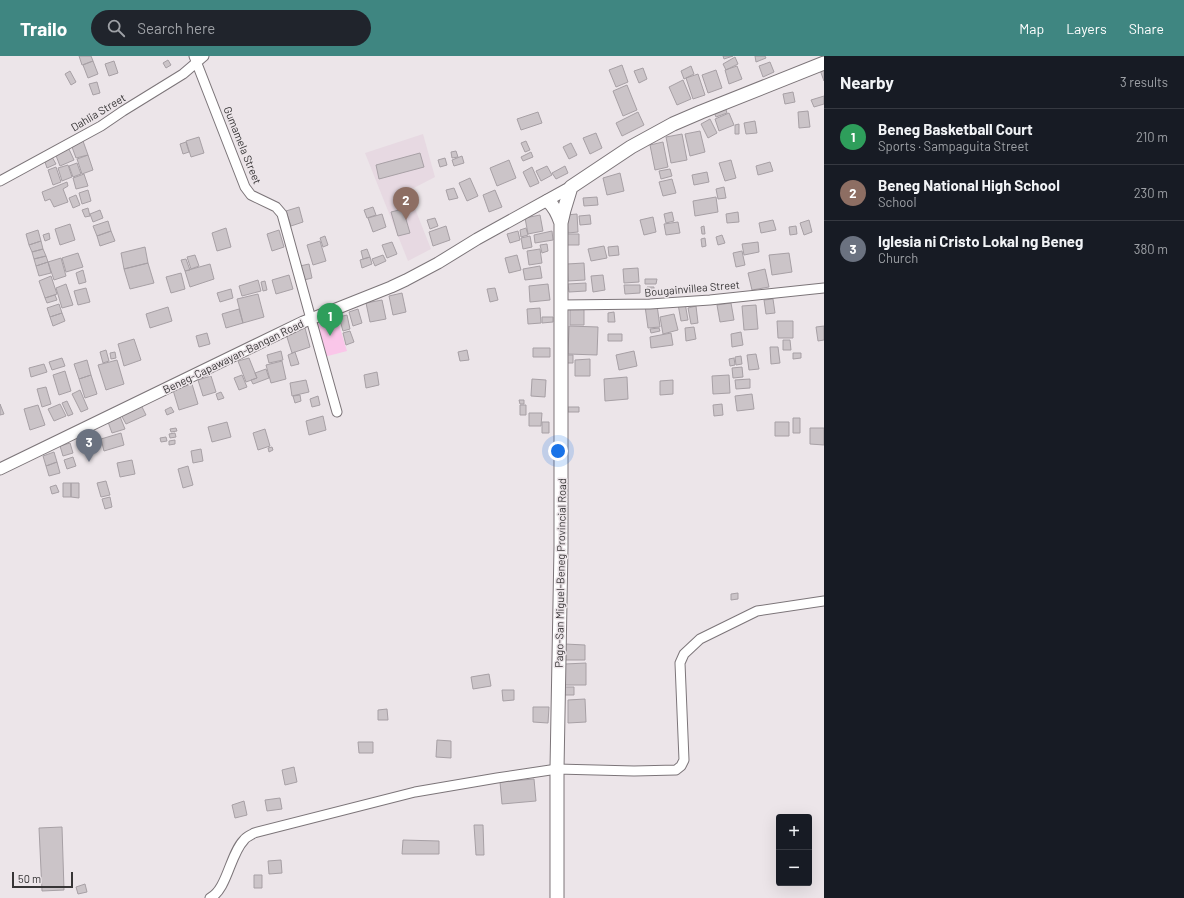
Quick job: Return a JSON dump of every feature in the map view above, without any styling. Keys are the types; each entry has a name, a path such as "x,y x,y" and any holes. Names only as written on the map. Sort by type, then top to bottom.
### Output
{"main road":[{"path":"561,223 571,187 631,147 673,124 824,63"},
{"path":"548,201 555,209 561,223"},
{"name":"Pago-San Miguel-Beneg Provincial Road","path":"557,898 557,769 561,551 561,223"}],"street":[{"name":"Dahlia Street","path":"0,181 101,126 183,74 195,59 204,56"},
{"name":"Gumamela Street","path":"195,59 246,187 251,195 276,207 282,214 337,412"},
{"name":"Beneg-Capawayan-Bangan Road","path":"0,469 310,319 391,288 571,187"},
{"name":"Bougainvillea Street","path":"562,305 650,304 710,300 824,288"},
{"path":"210,898 215,896 220,889 239,846 245,838 254,833 415,792 557,769 676,770 681,766 684,760 680,663 684,654 700,639 757,611 824,601"}],"shaded area":[{"path":"423,134 435,177 408,191 431,249 408,261 365,153"},
{"path":"336,315 347,351 324,357 315,321"}],"building":[{"path":"79,56 91,56 93,61 82,65"},
{"path":"723,56 733,56 724,59"},
{"path":"755,56 765,56 766,58 756,62"},
{"path":"735,57 738,64 726,70 723,64"},
{"path":"168,60 171,65 166,68 163,63"},
{"path":"93,61 98,74 88,78 83,65"},
{"path":"114,61 118,73 109,76 105,64"},
{"path":"770,62 774,72 763,77 759,66"},
{"path":"622,65 628,82 616,87 609,70"},
{"path":"691,66 694,74 684,79 681,71"},
{"path":"737,66 742,79 729,84 725,70"},
{"path":"643,68 647,79 639,83 634,71"},
{"path":"824,69 824,81 820,70"},
{"path":"716,70 722,88 708,93 702,75"},
{"path":"70,71 76,82 71,85 65,74"},
{"path":"698,74 705,95 693,99 686,78"},
{"path":"683,80 691,99 677,105 669,87"},
{"path":"97,82 100,93 93,95 89,84"},
{"path":"627,85 637,110 623,116 613,91"},
{"path":"793,92 795,102 785,104 783,94"},
{"path":"824,96 824,104 814,107 811,100"},
{"path":"725,106 727,113 716,117 713,110"},
{"path":"808,111 810,127 799,128 798,112"},
{"path":"538,112 542,123 521,130 517,119"},
{"path":"638,112 644,125 622,136 616,123"},
{"path":"729,113 734,125 719,131 715,119"},
{"path":"710,119 717,133 708,138 701,124"},
{"path":"755,121 757,133 746,134 744,123"},
{"path":"739,124 739,134 735,134 735,125"},
{"path":"700,131 705,152 690,156 685,134"},
{"path":"596,133 602,148 590,154 583,138"},
{"path":"682,134 687,160 671,163 666,137"},
{"path":"199,137 204,153 191,157 186,141"},
{"path":"83,141 88,155 76,158 72,147"},
{"path":"526,141 530,150 525,152 521,143"},
{"path":"186,142 189,152 183,154 180,144"},
{"path":"663,142 668,167 655,170 650,145"},
{"path":"571,143 577,155 569,159 563,147"},
{"path":"68,147 74,160 60,166 55,153"},
{"path":"456,151 458,157 452,158 451,152"},
{"path":"531,152 533,157 523,161 521,157"},
{"path":"420,153 424,167 379,179 376,165"},
{"path":"88,155 93,170 82,174 77,159"},
{"path":"462,156 464,163 454,166 452,160"},
{"path":"52,157 56,164 47,168 44,159"},
{"path":"445,158 447,165 440,167 438,160"},
{"path":"509,160 516,178 497,186 490,168"},
{"path":"731,160 736,178 725,181 719,163"},
{"path":"770,162 773,171 758,175 756,166"},
{"path":"77,163 81,174 73,177 69,166"},
{"path":"68,165 72,177 62,181 58,168"},
{"path":"547,166 552,175 541,181 536,171"},
{"path":"565,166 568,173 556,179 552,173"},
{"path":"56,167 61,182 53,185 48,170"},
{"path":"532,167 539,183 530,187 523,172"},
{"path":"670,169 672,176 661,179 659,171"},
{"path":"707,172 709,182 694,185 692,175"},
{"path":"620,173 624,191 607,195 603,178"},
{"path":"84,174 88,186 76,189 73,178"},
{"path":"470,178 478,196 467,201 459,183"},
{"path":"672,179 676,193 663,196 659,182"},
{"path":"67,182 68,186 63,189 68,202 54,207 50,199 45,201 42,192"},
{"path":"724,187 726,198 718,199 716,189"},
{"path":"454,188 458,198 449,200 446,190"},
{"path":"88,190 91,201 82,204 79,193"},
{"path":"495,190 502,207 489,212 483,195"},
{"path":"76,195 80,205 73,208 69,198"},
{"path":"597,197 598,205 584,206 583,198"},
{"path":"716,197 718,212 695,216 693,201"},
{"path":"299,207 303,222 291,226 286,211"},
{"path":"373,207 376,215 367,218 364,210"},
{"path":"88,208 90,216 85,217 82,210"},
{"path":"403,209 410,233 398,236 391,212"},
{"path":"100,210 103,218 93,222 90,214"},
{"path":"672,212 674,221 666,223 664,214"},
{"path":"738,212 739,222 727,223 726,214"},
{"path":"382,214 386,227 373,232 368,218"},
{"path":"577,214 578,232 568,233 566,215"},
{"path":"540,215 543,231 528,234 525,218"},
{"path":"590,215 591,224 580,225 579,216"},
{"path":"653,217 656,232 644,235 640,220"},
{"path":"435,218 438,226 430,229 427,220"},
{"path":"773,220 776,230 761,233 759,223"},
{"path":"809,220 812,232 804,235 800,223"},
{"path":"108,221 111,231 97,236 93,226"},
{"path":"678,222 680,233 666,235 664,224"},
{"path":"70,224 75,240 60,245 55,229"},
{"path":"446,226 450,240 433,246 429,232"},
{"path":"704,226 705,234 702,234 701,227"},
{"path":"796,226 797,234 790,235 789,227"},
{"path":"226,228 231,247 217,251 212,233"},
{"path":"526,228 528,235 521,237 520,230"},
{"path":"38,230 41,241 29,245 26,234"},
{"path":"279,230 284,247 272,251 267,234"},
{"path":"111,231 115,241 100,246 97,236"},
{"path":"518,231 520,240 510,243 507,234"},
{"path":"552,231 553,240 535,243 534,235"},
{"path":"49,233 50,239 45,241 43,235"},
{"path":"567,234 579,234 579,245 567,245"},
{"path":"722,235 725,243 718,245 716,237"},
{"path":"325,236 328,245 323,247 320,238"},
{"path":"530,236 532,247 523,249 521,238"},
{"path":"705,238 706,246 702,247 701,239"},
{"path":"41,241 43,249 32,252 29,245"},
{"path":"320,241 326,261 313,265 307,245"},
{"path":"392,242 397,254 387,258 382,245"},
{"path":"758,242 759,252 744,255 742,244"},
{"path":"547,244 548,251 542,253 540,245"},
{"path":"604,246 607,258 591,261 588,249"},
{"path":"618,246 619,255 609,256 608,247"},
{"path":"145,247 148,263 124,269 121,253"},
{"path":"43,249 46,256 34,259 32,252"},
{"path":"367,249 370,257 363,259 361,251"},
{"path":"540,249 542,263 529,265 527,251"},
{"path":"742,251 745,265 736,267 733,253"},
{"path":"78,253 83,267 66,272 62,258"},
{"path":"789,253 792,272 772,275 769,255"},
{"path":"195,255 199,266 191,269 187,257"},
{"path":"383,255 386,261 375,266 372,259"},
{"path":"517,255 521,270 509,273 505,258"},
{"path":"46,256 48,262 36,266 34,259"},
{"path":"370,257 372,264 362,268 360,260"},
{"path":"61,258 66,276 54,280 48,262"},
{"path":"186,259 190,270 185,271 181,260"},
{"path":"48,262 51,273 39,276 36,266"},
{"path":"148,263 154,283 130,289 124,269"},
{"path":"584,263 585,280 568,281 567,264"},
{"path":"210,264 214,279 190,287 185,271"},
{"path":"309,264 312,278 304,280 300,266"},
{"path":"540,266 542,278 525,280 523,269"},
{"path":"638,268 639,282 624,283 623,269"},
{"path":"765,269 769,287 752,290 748,273"},
{"path":"83,270 86,282 79,284 76,273"},
{"path":"181,273 185,289 171,293 166,277"},
{"path":"289,275 293,289 276,294 272,280"},
{"path":"603,275 605,290 593,292 591,276"},
{"path":"51,276 57,294 45,298 39,281"},
{"path":"645,279 657,279 656,284 645,284"},
{"path":"258,280 261,291 242,296 239,286"},
{"path":"265,281 267,290 263,291 261,282"},
{"path":"586,283 586,291 569,292 568,284"},
{"path":"66,284 73,305 62,308 56,288"},
{"path":"548,284 550,300 530,302 529,286"},
{"path":"624,285 640,285 640,293 625,294"},
{"path":"647,287 654,287 654,294 648,294"},
{"path":"86,288 90,302 78,305 74,291"},
{"path":"495,288 498,300 490,302 487,289"},
{"path":"231,289 233,298 220,302 217,293"},
{"path":"402,293 406,312 393,315 389,296"},
{"path":"258,294 264,317 243,323 237,299"},
{"path":"55,295 57,300 47,303 45,298"},
{"path":"773,299 775,313 766,314 764,300"},
{"path":"382,300 386,319 370,322 366,303"},
{"path":"685,303 688,320 681,321 678,304"},
{"path":"731,303 734,320 720,322 717,305"},
{"path":"59,304 62,313 50,317 47,308"},
{"path":"657,305 660,327 648,328 645,306"},
{"path":"756,305 758,329 744,330 742,306"},
{"path":"696,306 698,323 691,324 688,308"},
{"path":"168,307 172,321 150,328 146,314"},
{"path":"540,308 541,323 528,324 527,309"},
{"path":"239,309 243,323 226,328 222,314"},
{"path":"358,309 362,323 353,326 349,312"},
{"path":"570,309 584,309 584,325 570,325"},
{"path":"614,312 615,322 608,322 608,313"},
{"path":"62,313 65,321 53,326 50,317"},
{"path":"674,314 678,330 663,334 660,317"},
{"path":"347,315 350,329 343,331 339,317"},
{"path":"542,317 553,317 553,322 542,323"},
{"path":"777,321 793,321 793,338 778,338"},
{"path":"569,326 598,327 597,355 568,354"},
{"path":"824,326 824,340 818,341 816,327"},
{"path":"694,327 696,339 686,341 685,328"},
{"path":"305,328 310,347 292,353 286,334"},
{"path":"659,328 660,331 651,333 650,329"},
{"path":"350,331 354,342 346,345 343,333"},
{"path":"741,332 743,345 732,347 731,334"},
{"path":"207,333 210,344 199,347 196,336"},
{"path":"671,333 673,345 651,348 650,337"},
{"path":"608,334 622,334 622,341 608,341"},
{"path":"134,339 141,360 124,366 118,344"},
{"path":"783,340 790,340 791,350 783,350"},
{"path":"770,347 778,347 780,363 771,364"},
{"path":"533,348 550,348 550,357 533,357"},
{"path":"106,350 109,361 103,363 100,352"},
{"path":"467,350 469,360 460,361 458,352"},
{"path":"281,351 283,360 269,363 267,355"},
{"path":"634,351 637,366 619,370 616,355"},
{"path":"115,352 116,358 111,359 110,353"},
{"path":"295,352 299,364 291,366 288,355"},
{"path":"793,353 801,353 801,358 793,359"},
{"path":"756,354 759,369 749,370 747,355"},
{"path":"564,355 573,355 573,363 565,363"},
{"path":"741,356 742,364 736,365 735,357"},
{"path":"62,358 65,366 52,370 49,362"},
{"path":"249,358 257,378 246,382 238,361"},
{"path":"734,358 735,365 730,366 729,359"},
{"path":"590,359 590,376 575,376 575,360"},
{"path":"87,360 91,375 79,379 74,364"},
{"path":"117,360 124,384 106,390 98,365"},
{"path":"282,361 286,379 271,383 266,365"},
{"path":"44,364 47,372 31,377 29,368"},
{"path":"742,367 743,377 733,378 732,368"},
{"path":"266,369 269,378 253,384 251,380 257,378 255,373"},
{"path":"65,371 71,391 59,395 53,375"},
{"path":"377,372 379,385 366,388 364,375"},
{"path":"91,375 97,394 85,398 79,379"},
{"path":"242,375 247,387 239,390 234,378"},
{"path":"729,375 730,393 713,394 712,376"},
{"path":"211,376 216,392 203,396 198,380"},
{"path":"627,377 628,399 605,401 604,379"},
{"path":"532,379 546,380 545,397 531,396"},
{"path":"750,379 750,388 736,389 735,380"},
{"path":"306,380 309,392 292,396 290,383"},
{"path":"673,380 673,394 660,395 660,381"},
{"path":"192,384 198,404 179,410 173,390"},
{"path":"46,387 51,404 42,407 37,389"},
{"path":"80,390 88,409 81,412 72,394"},
{"path":"221,392 224,398 218,400 216,394"},
{"path":"752,394 754,409 737,411 735,396"},
{"path":"300,395 301,401 295,403 293,396"},
{"path":"318,396 320,405 312,407 310,399"},
{"path":"519,400 524,400 524,404 520,404"},
{"path":"67,401 73,414 68,416 62,403"},
{"path":"140,403 146,415 126,424 120,413"},
{"path":"0,404 4,414 0,415"},
{"path":"60,404 66,416 54,421 48,409"},
{"path":"722,404 723,415 714,416 713,405"},
{"path":"38,405 45,425 30,430 24,409"},
{"path":"520,405 526,405 526,415 520,415"},
{"path":"171,407 174,412 167,415 165,410"},
{"path":"568,407 579,407 579,412 568,412"},
{"path":"529,413 542,413 541,426 529,426"},
{"path":"119,414 125,429 112,433 107,419"},
{"path":"323,416 326,430 309,435 306,421"},
{"path":"793,418 800,418 800,433 793,433"},
{"path":"227,422 231,437 212,442 208,427"},
{"path":"542,422 549,422 549,433 542,433"},
{"path":"775,422 789,422 789,436 775,436"},
{"path":"176,428 177,431 171,432 170,429"},
{"path":"810,428 824,428 824,445 810,444"},
{"path":"265,429 270,446 258,450 253,433"},
{"path":"121,433 124,445 104,451 101,439"},
{"path":"175,433 176,437 170,438 169,434"},
{"path":"166,437 167,441 161,442 160,438"},
{"path":"175,440 175,444 169,445 169,441"},
{"path":"70,443 73,453 63,456 60,446"},
{"path":"272,447 273,450 269,452 268,448"},
{"path":"201,449 203,461 193,463 191,451"},
{"path":"54,452 57,462 46,466 43,456"},
{"path":"73,457 76,466 67,469 64,460"},
{"path":"132,460 135,474 120,477 117,463"},
{"path":"57,462 60,473 49,476 46,466"},
{"path":"188,466 193,485 183,488 178,469"},
{"path":"106,481 110,495 101,497 97,483"},
{"path":"63,483 71,483 71,497 63,497"},
{"path":"71,483 79,483 79,498 71,497"},
{"path":"56,485 59,492 52,494 50,487"},
{"path":"110,497 112,507 105,509 102,499"},
{"path":"738,593 738,599 731,600 731,594"},
{"path":"565,644 585,645 585,660 565,660"},
{"path":"586,663 586,685 565,685 565,664"},
{"path":"489,674 491,686 473,689 471,677"},
{"path":"561,687 574,687 574,695 562,695"},
{"path":"502,690 514,690 514,700 503,701"},
{"path":"585,699 586,722 568,723 568,700"},
{"path":"533,707 549,707 548,723 533,722"},
{"path":"387,709 388,720 378,720 378,710"},
{"path":"437,740 451,741 451,758 436,757"},
{"path":"358,742 373,742 373,753 359,753"},
{"path":"294,767 297,782 285,785 282,770"},
{"path":"534,779 536,801 502,804 500,782"},
{"path":"280,798 282,809 267,811 265,800"},
{"path":"244,801 247,815 235,818 232,805"},
{"path":"474,825 483,825 484,855 476,855"},
{"path":"62,827 64,890 42,891 39,828"},
{"path":"403,840 439,841 439,854 402,854"},
{"path":"281,860 282,873 269,874 268,861"},
{"path":"254,875 262,875 262,888 254,888"},
{"path":"85,884 87,892 78,894 76,887"}],"place":[{"name":"Beneg National High School","path":"406,220"},
{"name":"Beneg Basketball Court","path":"330,336"},
{"name":"Iglesia ni Cristo Lokal ng Beneg","path":"89,462"}]}
